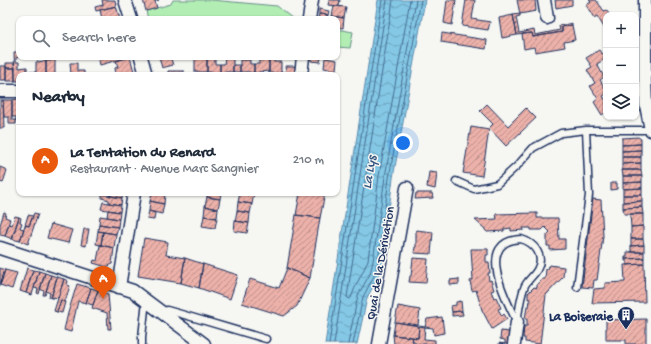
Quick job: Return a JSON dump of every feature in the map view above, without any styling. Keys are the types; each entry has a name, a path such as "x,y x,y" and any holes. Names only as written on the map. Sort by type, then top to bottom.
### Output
{"street":[{"path":"125,0 130,16"},
{"path":"309,16 312,0"},
{"path":"544,0 547,18"},
{"path":"645,0 646,105 651,130"},
{"path":"646,48 651,69"},
{"path":"142,60 145,72"},
{"path":"301,72 303,60"},
{"path":"0,91 16,91"},
{"name":"Quai de la Dérivation","path":"379,344 407,188"},
{"path":"119,287 134,196"},
{"path":"0,248 132,291 204,344"},
{"path":"514,344 517,322"}],"lane":[{"path":"456,181 474,189 497,184 517,166 533,148 561,133 586,130 651,130"},
{"path":"577,287 589,195 586,130"},
{"path":"521,239 535,247 540,258 538,269 524,288 517,322 500,282 496,256 501,245 506,242 521,239"},
{"path":"142,344 146,300"},
{"path":"161,312 168,310 266,339"}],"green space":[{"path":"173,0 211,0 277,6 289,16 147,16 146,11 171,4"},
{"path":"340,30 353,32 350,48 340,47"}],"water":[{"name":"La Lys","path":"378,0 425,0 393,178 382,263 378,277 367,298 357,344 325,344"}],"building":[{"path":"102,0 115,0 116,6 96,11 95,7 103,5"},
{"path":"143,0 159,0 155,1 157,8 146,11"},
{"path":"329,0 340,0 339,6 328,5"},
{"path":"447,0 456,0 452,25 444,23"},
{"path":"466,0 475,0 472,19 490,22 488,30 462,26"},
{"path":"517,0 535,0 536,11 520,14"},
{"path":"555,0 572,0 572,5 556,8"},
{"path":"589,0 596,0 604,11 606,10 608,12 603,12 603,26 597,16 594,18 586,5 591,2"},
{"path":"116,6 119,16 101,16 100,10"},
{"path":"334,6 346,7 344,18 340,16 332,16"},
{"path":"319,9 329,11 328,15 319,14"},
{"path":"319,14 328,15 328,16 318,16"},
{"path":"520,14 520,16 516,17 519,33 534,30 535,35 560,30 559,26 572,23 572,25 562,27 562,32 533,37 532,33 517,35 513,15"},
{"path":"513,15 517,35 502,38 499,18"},
{"path":"340,17 344,18 343,28 340,28"},
{"path":"572,25 575,40 564,42 565,47 535,52 534,47 524,49 522,34 532,33 533,37 562,32 562,27"},
{"path":"442,33 487,40 486,49 441,42"},
{"path":"599,50 603,54 603,60 597,64 603,75 603,78 600,80 603,85 602,115 594,102 598,99 590,86 595,83 587,70 592,67 586,58"},
{"path":"14,52 16,52 16,62 19,62 19,68 27,67 27,72 16,72 15,81"},
{"path":"55,60 55,72 46,72 46,61"},
{"path":"99,60 118,60 100,65"},
{"path":"131,60 134,72 116,72 115,68 118,67 116,61"},
{"path":"160,60 171,60 173,65 162,68"},
{"path":"195,60 207,60 207,72 195,72"},
{"path":"207,60 215,60 215,64 220,64 220,72 207,72"},
{"path":"225,60 233,60 233,72 220,72 220,64 224,64"},
{"path":"240,60 250,60 250,64 254,64 254,72 240,72"},
{"path":"259,60 269,60 269,71 254,72 254,64 259,64"},
{"path":"269,60 281,62 281,72 269,72"},
{"path":"311,60 320,60 320,62"},
{"path":"325,60 337,60 336,70 324,68"},
{"path":"46,61 46,72 36,72 36,62"},
{"path":"6,63 14,63 15,68 6,68"},
{"path":"70,63 77,63 77,71 84,71 84,72 71,72"},
{"path":"233,65 240,65 240,72 233,72"},
{"path":"0,66 6,66 6,80 0,80"},
{"path":"285,66 295,66 295,72 286,72"},
{"path":"6,68 15,68 15,81 6,81"},
{"path":"168,71 184,71 184,72"},
{"path":"16,99 16,117 12,117 12,100"},
{"path":"0,100 3,100 4,128 0,128"},
{"path":"3,100 12,100 12,120 16,120 16,124 9,124 9,117 4,117"},
{"path":"487,104 508,126 526,108 536,118 506,146 489,128 493,124 480,111"},
{"path":"471,127 489,130 482,176 463,173"},
{"path":"638,137 641,139 641,144 622,145 622,138"},
{"path":"641,144 641,150 622,151 622,145"},
{"path":"641,150 641,157 622,157 622,151"},
{"path":"622,157 641,157 641,163 622,164"},
{"path":"641,163 641,170 622,170 622,164"},
{"path":"0,167 7,170 3,183 0,182"},
{"path":"622,170 641,170 642,176 623,176"},
{"path":"429,172 437,173 435,189 427,187"},
{"path":"623,176 642,176 642,182 623,183"},
{"path":"642,182 642,188 623,189 623,183"},
{"path":"611,183 617,183 617,189 611,190"},
{"path":"642,188 642,195 623,195 623,189"},
{"path":"416,193 432,193 433,198 415,199"},
{"path":"623,195 642,195 642,201 623,202"},
{"path":"102,196 112,196 122,198 121,205 109,203 109,200 102,198"},
{"path":"110,196 122,196 122,198"},
{"path":"151,196 165,196 164,204 150,201"},
{"path":"207,196 220,196 220,199"},
{"path":"239,196 254,196 252,204 238,202"},
{"path":"299,196 324,196 320,218 296,215"},
{"path":"207,197 220,199 218,209 205,206"},
{"path":"593,199 601,200 603,236 597,280 594,280 593,288 582,287"},
{"path":"150,201 164,204 162,214 149,211"},
{"path":"642,201 642,207 623,208 623,202"},
{"path":"103,202 121,205 120,212 101,209"},
{"path":"238,202 252,204 250,213 237,211"},
{"path":"205,206 218,209 217,218 204,216"},
{"path":"642,207 643,214 624,214 623,208"},
{"path":"108,210 120,212 119,219 107,217"},
{"path":"149,211 155,213 154,220 147,219"},
{"path":"237,211 250,213 249,223 235,221"},
{"path":"4,212 6,213 5,217 10,219 5,236 0,235 0,225"},
{"path":"34,213 38,214 28,244 20,241 25,225 29,226"},
{"path":"537,213 537,218 558,218 559,239 565,239 565,249 550,250 550,246 547,246 547,235 550,232 545,227 542,230 523,228 524,230 511,231 511,228 504,229 504,231 487,232 475,220 497,219 496,214"},
{"path":"630,214 643,214 643,226 631,227"},
{"path":"28,215 33,216 29,226 25,225"},
{"path":"296,215 320,218 310,278 287,268"},
{"path":"15,216 19,217 12,239 5,236 9,224 12,225"},
{"path":"100,216 119,219 118,227 99,224"},
{"path":"204,216 217,218 215,228 202,226"},
{"path":"19,217 21,218 20,222 22,223 20,228 24,229 20,241 12,239"},
{"path":"235,221 249,223 247,233 234,231"},
{"path":"51,224 72,230 68,243 47,238"},
{"path":"99,224 118,227 116,234 98,231"},
{"path":"643,226 643,239 631,239 631,227"},
{"path":"84,229 89,229 86,246 81,245"},
{"path":"416,230 433,232 431,254 414,253 416,247"},
{"path":"98,231 103,232 101,245 96,244"},
{"path":"103,232 116,234 114,248 101,245"},
{"path":"144,238 168,242 166,255 185,258 181,283 138,276"},
{"path":"631,239 643,239 644,245 631,246"},
{"path":"100,245 114,248 112,264 107,267 93,263 94,260 97,261"},
{"path":"644,245 644,252 631,252 631,246"},
{"path":"471,249 488,249 486,262 489,262 489,281 491,280 494,290 491,291 494,298 496,297 501,308 498,309 502,316 504,314 507,319 492,329 482,310 476,290 472,291 470,281 473,280"},
{"path":"627,252 644,252 644,258 625,259 625,257 627,257"},
{"path":"185,258 203,264 199,288 181,283"},
{"path":"413,258 428,259 426,283 409,282"},
{"path":"644,258 644,264 627,265 627,261 625,261 625,259"},
{"path":"203,264 238,275 230,299 199,288"},
{"path":"644,264 645,302 592,303 594,289 605,288 605,283 625,282 624,265"},
{"path":"549,265 564,267 563,277 546,295 540,344 525,342 525,338 523,338 524,326 527,326 527,319 525,319 527,306 529,307 530,299 528,299 528,293 534,287 537,288 537,284 542,279 545,279 546,269 548,269"},
{"path":"0,268 5,270 1,283 0,283"},
{"path":"27,268 33,270 26,293 20,291"},
{"path":"287,268 310,278 297,306 284,316 242,303 250,279 279,288"},
{"path":"5,270 17,273 12,289 0,285"},
{"path":"33,270 39,271 32,295 26,293"},
{"path":"39,271 45,273 39,294 37,293 38,289 34,288"},
{"path":"45,273 51,275 45,295 43,295 44,291 40,289"},
{"path":"51,275 57,277 51,298 49,297 50,293 46,291"},
{"path":"57,277 64,279 58,298 51,298"},
{"path":"64,279 68,281 67,285 70,286 65,302 61,300 57,312 54,311"},
{"path":"459,279 459,284 450,285 450,280"},
{"path":"77,284 91,288 86,303 78,301 71,332 64,330"},
{"path":"91,288 98,290 93,305 86,303"},
{"path":"98,290 108,294 111,329 108,329 107,313 92,308"},
{"path":"61,300 65,302 62,313 57,312"},
{"path":"461,301 462,311 452,312 451,306 456,305 456,302"},
{"path":"398,306 420,310 418,325 395,322"},
{"path":"462,311 463,315 452,316 452,312"},
{"path":"442,317 444,333 434,335 433,328 425,327 427,319"},
{"name":"La Boiseraie","path":"646,319 646,344 626,344 626,340 606,340 606,320"},
{"path":"395,322 419,326 418,338 393,335"},
{"path":"419,326 425,327 424,339 435,340 435,344 416,344 413,341 412,337 418,338"},
{"path":"501,331 510,332 508,344 505,344 505,340 500,339"},
{"path":"393,335 412,337 413,344 394,344"}],"place":[{"name":"La Tentation du Renard","path":"103,299"},
{"name":"La Boiseraie","path":"626,330"}]}
